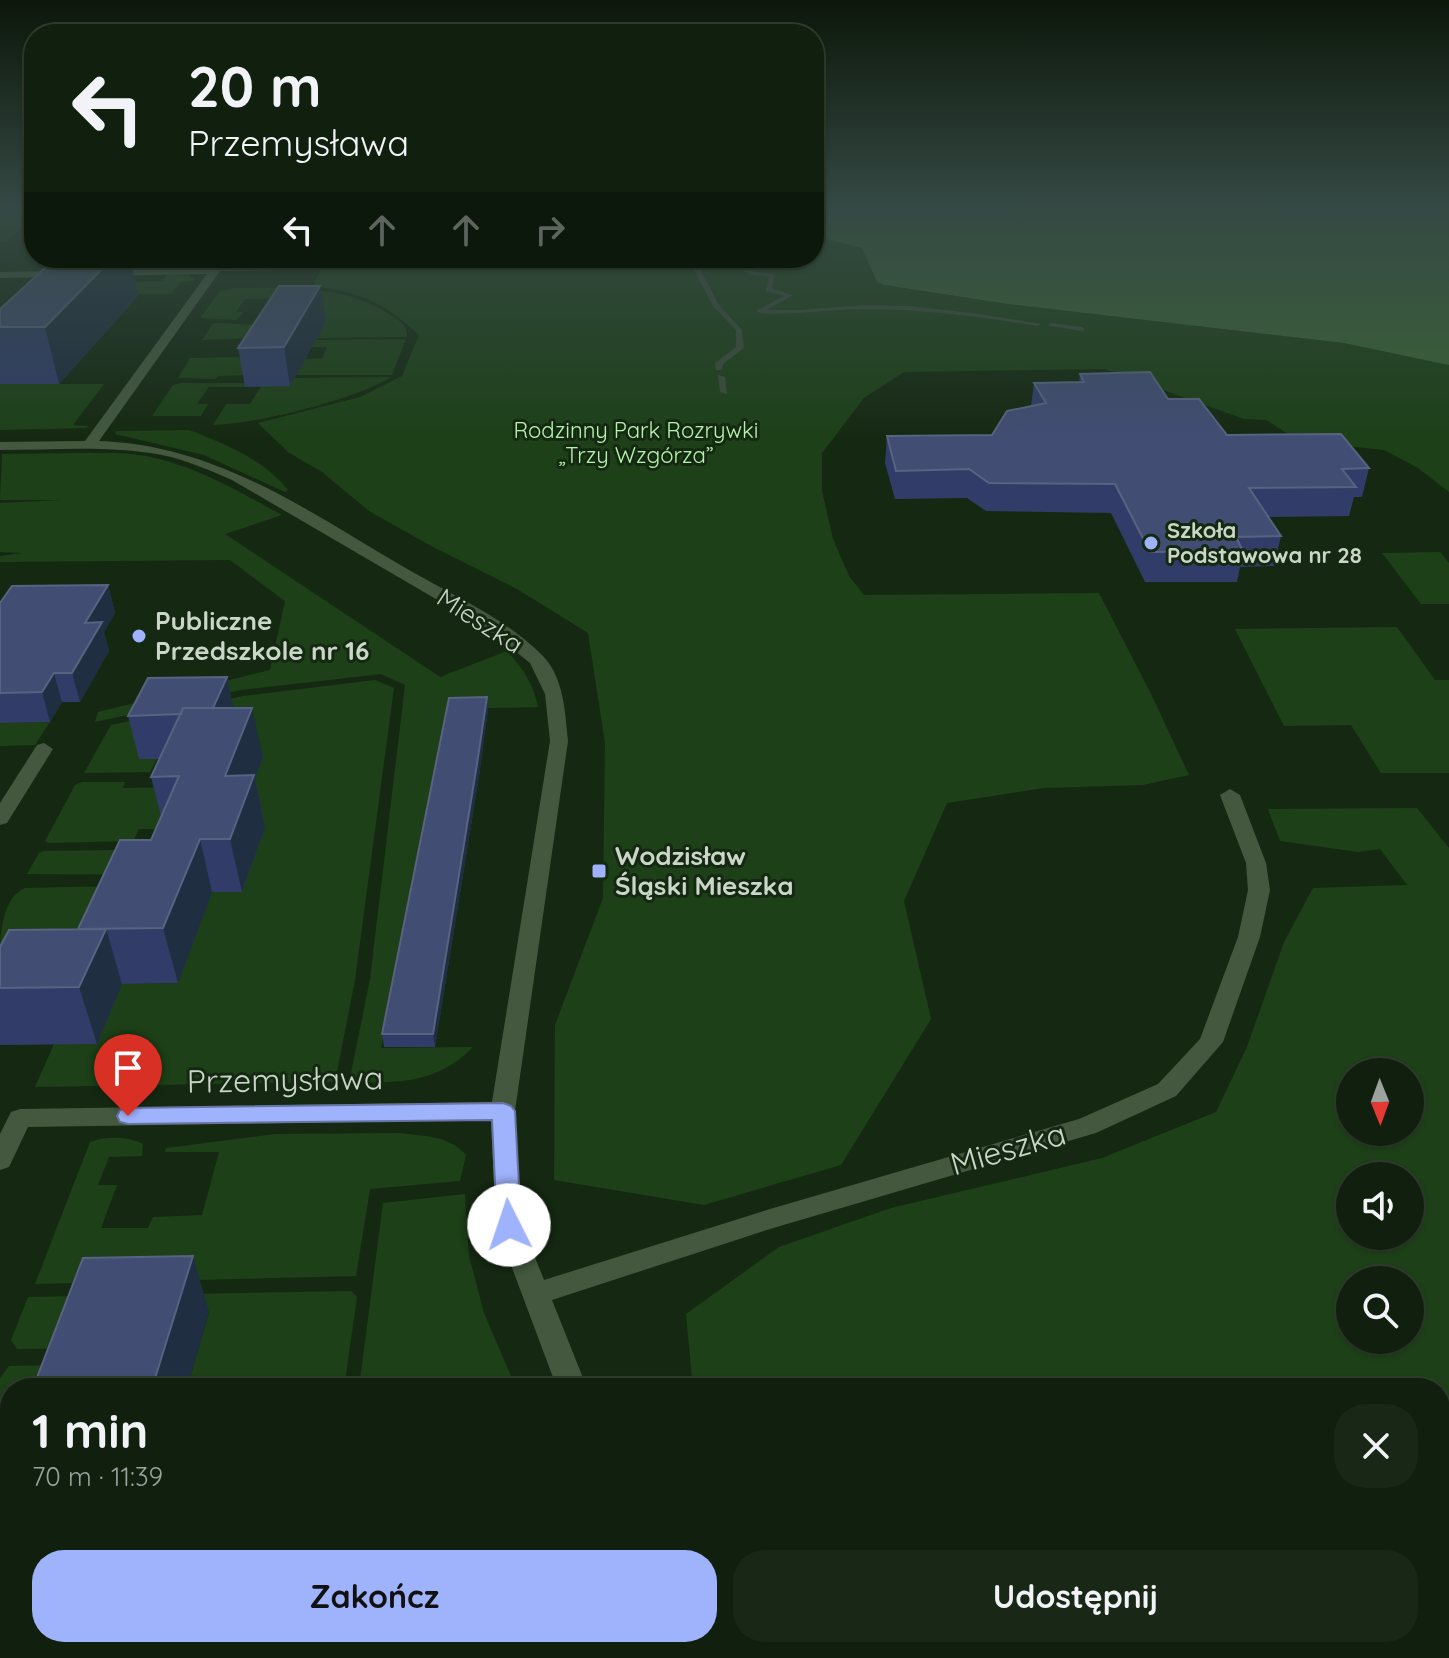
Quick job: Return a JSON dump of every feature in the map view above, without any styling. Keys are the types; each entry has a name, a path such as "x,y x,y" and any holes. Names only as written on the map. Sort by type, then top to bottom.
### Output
{"street":[{"path":"89,445 205,284"},
{"name":"Mieszka","path":"0,446 89,445 149,449 194,460 237,477 495,626 537,660 554,694 559,741 503,1111 509,1225 568,1378"},
{"path":"0,819 44,749"},
{"name":"Mieszka","path":"535,1294 770,1219 1087,1126 1167,1090 1211,1042 1249,937 1259,890 1256,863 1230,795"},
{"name":"Przemysława","path":"0,1160 10,1118 503,1111"}],"green space":[{"path":"87,284 179,284 171,294 85,294"},
{"name":"Rodzinny Park Rozrywki „Trzy Wzgórza”","path":"883,284 1008,304 1344,343 1449,365 1449,492 1418,468 1384,450 1299,441 1266,420 1244,419 1105,369 904,372 864,398 822,453 822,491 833,539 849,576 864,595 1099,593 1189,775 1143,785 1044,788 947,803 904,901 931,1019 841,1165 704,1205 554,1180 555,1025 603,898 605,743 588,633 517,589 369,511 322,472 288,452 258,423 360,397 402,376 419,335 371,300 313,286"},
{"path":"1449,284 1449,365 1344,343 1008,304 884,285"},
{"path":"235,288 314,290 353,297 399,321 406,329 407,337 317,338 325,322 290,298 245,299 236,312 243,312 237,320 200,318 219,292"},
{"path":"213,323 261,325 276,337 202,340"},
{"path":"406,339 392,375 296,375 305,359 322,358 327,347 312,347 316,340"},
{"path":"190,358 262,359 252,375 218,376 215,379 178,378"},
{"path":"391,377 354,394 305,409 213,425 226,404 250,404 261,386 294,378"},
{"path":"248,383 245,387 209,387 197,404 208,404 201,416 152,416 173,385"},
{"path":"0,384 104,384 73,425 87,428 0,430"},
{"path":"189,430 255,461 288,490 285,492 204,455 115,434 116,431"},
{"path":"2,454 131,454 164,460 216,480 282,515 225,534 440,677 507,651 527,677 538,707 448,709 381,1048 473,1047 445,1069 416,1079 349,1083 370,979 405,685 381,674 241,690 95,722 98,712 270,670 285,601 230,560 0,562 0,556 22,553 0,552 0,503 62,500 0,500"},
{"path":"1440,552 1449,563 1449,604 1421,604 1382,553"},
{"path":"1397,627 1435,680 1449,680 1449,773 1381,773 1351,725 1284,726 1235,629"},
{"path":"375,680 394,688 355,980 335,1082 35,1087 54,1044 97,1043 122,984 178,983 212,892 242,892 236,721 157,759 150,772 84,773 111,725 243,696"},
{"path":"50,722 35,745 0,746 0,723"},
{"path":"82,782 125,782 123,788 182,787 164,829 139,829 133,841 48,843 45,841 75,785"},
{"path":"1417,808 1449,848 1449,1378 692,1378 686,1314 779,1247 891,1208 1102,1158 1216,1112 1247,1047 1284,942 1313,888 1407,885 1380,849 1358,852 1280,841 1268,809"},
{"path":"183,849 172,875 27,874 43,851"},
{"path":"115,886 111,948 0,959 4,919 17,893 25,888"},
{"path":"398,1133 435,1138 459,1148 466,1155 460,1181 370,1189 356,1276 35,1284 90,1142 116,1138 143,1144 142,1156 109,1157 98,1185 117,1185 101,1228 148,1228 153,1217 202,1215 219,1152 165,1152 166,1148 275,1134"},
{"path":"465,1194 469,1256 484,1313 512,1378 360,1378 383,1203"},
{"path":"351,1291 357,1297 345,1378 190,1378 209,1312 90,1348 17,1349 11,1340 28,1297"},
{"path":"57,1365 68,1378 0,1378 9,1366"}],"building":[{"path":"27,284 87,284 45,327 0,327 0,309"},
{"path":"279,286 320,286 284,347 238,348"},
{"path":"1150,372 1168,399 1199,399 1227,435 1341,434 1369,468 1342,469 1356,487 1249,488 1281,536 1236,537 1243,551 1150,552 1115,484 989,483 969,469 896,471 887,436 992,435 1007,411 1046,403 1034,383 1084,382 1080,374"},
{"path":"108,585 85,623 102,622 72,673 54,673 42,692 0,693 0,603 12,586"},
{"path":"227,677 213,708 183,708 181,714 128,716 148,678"},
{"path":"487,697 433,1034 382,1034 449,698"},
{"path":"183,708 252,708 225,776 254,775 230,839 200,839 163,928 78,929 120,840 151,840 179,776 151,777"},
{"path":"106,929 79,987 0,988 0,947 9,930"},
{"path":"193,1256 155,1378 37,1378 83,1258"}],"waterway":[{"path":"705,284 716,306 739,330 740,348 719,363 719,368"},
{"path":"770,284 768,290 790,295 760,311 887,307 1038,324"},
{"path":"1051,325 1082,329"},
{"path":"721,377 724,392"}],"place":[{"name":"Szkoła Podstawowa nr 28","path":"1151,543"},
{"name":"Publiczne Przedszkole nr 16","path":"139,636"},
{"name":"Wodzisław Śląski Mieszka","path":"599,871"}],"route":[{"path":"128,1116 503,1111 509,1225"}]}
